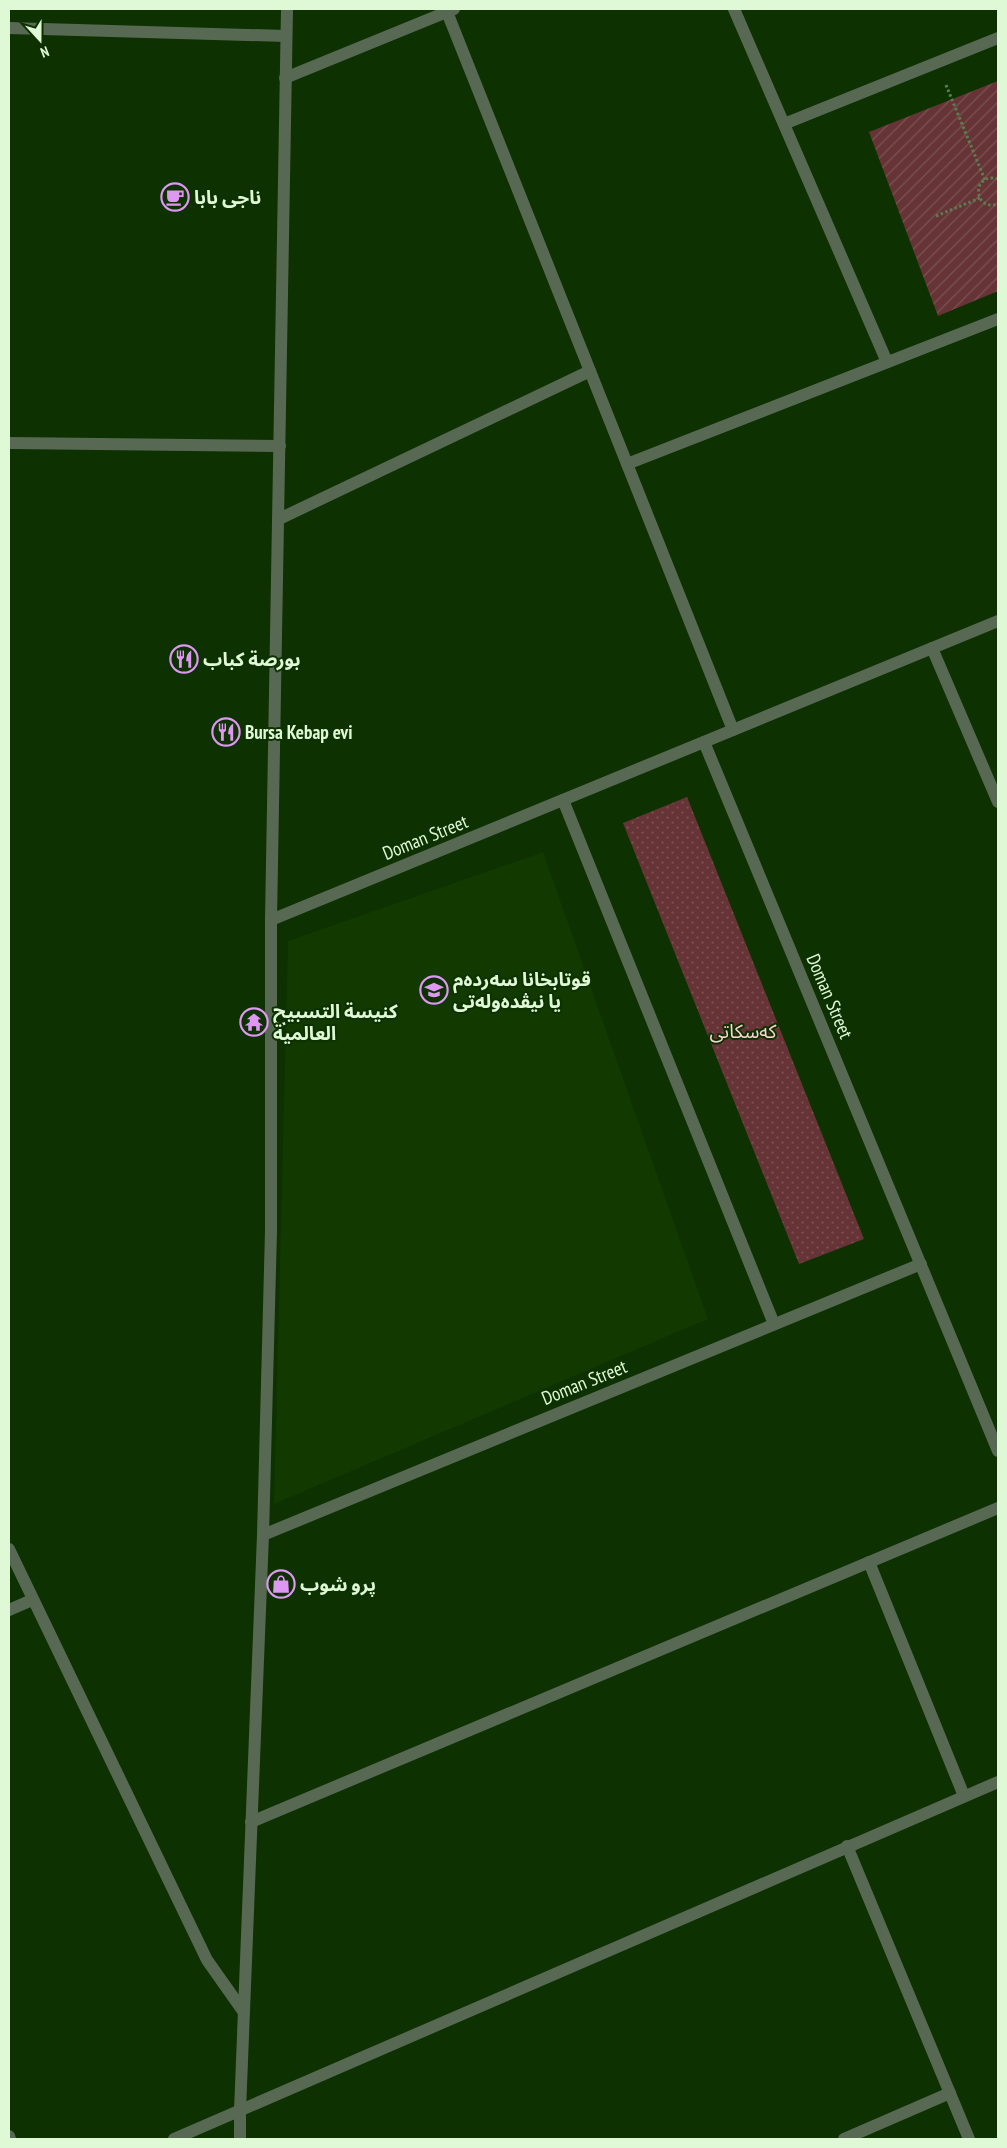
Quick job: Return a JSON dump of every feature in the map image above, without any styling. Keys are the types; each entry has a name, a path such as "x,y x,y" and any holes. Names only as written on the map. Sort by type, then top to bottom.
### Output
{"street":[{"path":"240,2139 271,1231 271,920 287,9"},
{"path":"734,9 888,362"},
{"path":"285,78 451,10 590,371 733,730"},
{"path":"9,28 286,36"},
{"path":"784,124 998,38"},
{"path":"627,464 998,319"},
{"path":"279,519 590,371"},
{"path":"9,443 280,446"},
{"name":"Doman Street","path":"271,920 998,621"},
{"path":"932,648 998,802"},
{"name":"Doman Street","path":"704,742 998,1451"},
{"path":"563,800 774,1324"},
{"name":"Doman Street","path":"262,1535 921,1264"},
{"path":"251,1822 998,1508"},
{"path":"9,1549 207,1960 244,2011"},
{"path":"869,1562 964,1796"},
{"path":"9,1610 32,1600"},
{"path":"174,2139 998,1782"},
{"path":"847,1846 969,2139"},
{"path":"844,2139 950,2092"}],"path":[{"path":"937,62 985,180"},
{"path":"998,179 985,180 979,186 978,191 980,198 989,205 998,204"},
{"path":"936,216 980,198"}],"shaded area":[{"path":"543,852 708,1319 274,1504 288,941"}],"green space":[{"path":"998,81 998,291 938,316 869,132"},
{"name":"کەسکاتی","path":"687,797 864,1239 799,1264 623,823"}],"place":[{"name":"ناجى بابا","path":"175,197"},
{"name":"بورصة كباب","path":"184,659"},
{"name":"Bursa Kebap evi","path":"226,732"},
{"name":"قوتابخانا سەردەم یا نیڤدەولەتی","path":"434,990"},
{"name":"كنيسة التسبيح العالمية","path":"254,1022"},
{"name":"پرو شوب","path":"281,1584"}]}
